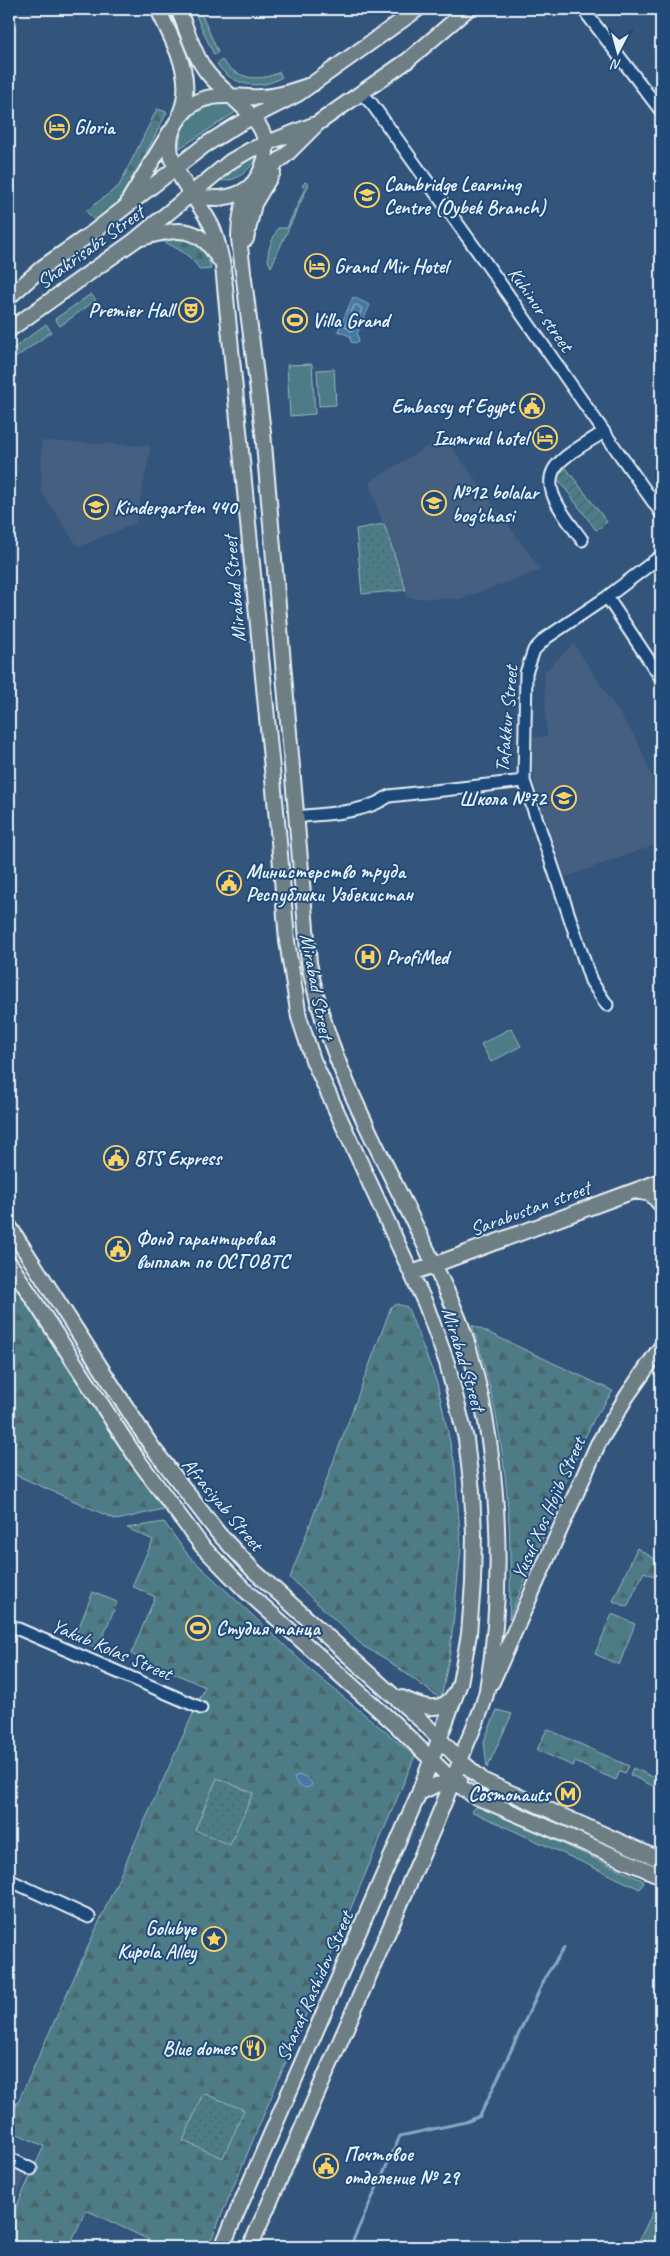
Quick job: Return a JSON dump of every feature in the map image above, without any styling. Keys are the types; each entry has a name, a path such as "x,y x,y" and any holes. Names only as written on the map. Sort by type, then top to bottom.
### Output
{"main road":[{"path":"158,9 186,76 186,95 171,137 170,146 175,168"},
{"path":"178,9 201,64 207,73 253,117 262,132 265,144"},
{"path":"177,121 188,108 203,99 231,96 263,97 290,92 313,84 418,9"},
{"path":"193,194 211,198 228,196 245,190 287,154 318,123 407,61 468,9"},
{"name":"Shahrisabz Street","path":"9,297 43,267 92,233 215,138 281,104 313,84"},
{"name":"Shahrisabz Street","path":"126,205 177,121"},
{"name":"Shahrisabz Street","path":"9,330 134,240 193,194 231,161 265,144 318,123"},
{"name":"Mirabad Street","path":"265,144 266,155 255,181 246,196 240,218 240,239 263,432 309,963 322,1019 336,1058 454,1306 466,1339 482,1406 491,1456 495,1506 496,1583 486,1694"},
{"name":"Mirabad Street","path":"244,267 247,231 254,204 266,181 287,154"},
{"name":"Mirabad Street","path":"175,168 193,194 213,230 222,266 240,434 287,941 297,1011 312,1060 426,1305 447,1363 460,1409 469,1465 473,1512 473,1583 469,1634 460,1683 440,1739"},
{"path":"134,240 165,231 185,231 209,244 222,266"},
{"path":"230,336 242,340 251,334"},
{"path":"240,434 245,429 251,428 263,432"},
{"name":"Sarabustan street","path":"412,1273 636,1191 661,1180"},
{"path":"636,1191 652,1195 661,1205"},
{"name":"Afrasiyab Street","path":"9,1226 137,1425 201,1513 240,1557 386,1688 440,1739 460,1761 484,1781 661,1860"},
{"name":"Afrasiyab Street","path":"9,1262 138,1460 197,1539 238,1584 396,1725 453,1781 474,1796 661,1876"},
{"name":"Yusuf Xos Hojib Street","path":"486,1694 598,1444 626,1396 661,1347"},
{"path":"386,1688 416,1705 436,1708 450,1701 460,1683"},
{"path":"250,2247 445,1804 486,1694"},
{"name":"Sharaf Rashidov Street","path":"222,2247 420,1793 440,1739"},
{"path":"432,1760 460,1761"},
{"name":"Afrasiyab Street","path":"420,1793 427,1788 453,1781 484,1781"},
{"path":"445,1804 458,1796 474,1796"}],"street":[{"path":"583,9 661,111"},
{"name":"Kuhinur street","path":"361,94 372,104 604,432"},
{"path":"582,540 554,500 550,486 552,473 560,460 604,432 661,513"},
{"name":"Tafakkur Street","path":"296,817 358,809 379,803 389,796 524,781 526,673 529,661 538,646 546,638 607,597 661,556"},
{"path":"607,597 661,678"},
{"path":"524,781 591,981 607,1005"},
{"name":"Yakub Kolas Street","path":"9,1625 201,1708"},
{"path":"9,1880 89,1917"},
{"path":"9,2158 31,2169"}],"shaded area":[{"name":"№12 bolalar bog'chasi","path":"444,436 541,570 460,599 408,598 369,482"},
{"name":"Kindergarten 440","path":"42,441 151,446 136,523 78,547 41,491"},
{"path":"574,644 637,740 661,798 661,843 565,877 534,784 532,738 547,736 544,672"},
{"path":"9,2162 28,2171 9,2215"}],"green space":[{"path":"193,9 199,9 218,52 214,55"},
{"path":"222,60 240,75 256,78 279,72 282,77 265,84 247,84 230,77 223,71 217,64"},
{"path":"222,102 239,110 180,148 182,130 191,116 205,107"},
{"path":"157,109 167,112 123,199 95,221 86,211 119,186"},
{"path":"259,152 252,165 242,175 230,180 215,180"},
{"path":"305,182 309,184 271,267 268,252 271,242 278,228 287,228 305,188 302,186"},
{"path":"178,239 197,246 206,255 211,269 200,270 188,256 162,241"},
{"path":"91,294 96,300 60,326 55,319"},
{"path":"46,324 51,332 15,358 10,351"},
{"path":"312,364 315,414 290,416 287,365"},
{"path":"334,369 336,405 319,406 317,370"},
{"path":"566,468 607,522 596,530 555,475"},
{"path":"384,524 406,590 362,594 356,529"},
{"path":"511,1028 521,1046 491,1062 481,1044"},
{"path":"9,1275 163,1509 117,1520 9,1472"},
{"path":"397,1304 407,1307 437,1383 455,1465 461,1549 450,1652 441,1699 386,1659 363,1646 290,1578 391,1307"},
{"path":"472,1325 613,1391 594,1419 583,1441 509,1619 510,1545 504,1470 492,1397"},
{"name":"Golubye Kupola Alley","path":"164,1522 188,1555 313,1672 415,1756 208,2247 161,2247 86,2210 69,2247 9,2247 9,2223 44,2146 9,2130 9,2122 205,1687 131,1654 155,1597 132,1586 153,1540 127,1528"},
{"path":"637,1548 661,1563 661,1579 644,1572 627,1607 613,1601"},
{"path":"93,1592 117,1602 98,1649 74,1639"},
{"path":"612,1614 635,1624 619,1665 595,1654"},
{"path":"497,1710 512,1714 487,1768 484,1741"},
{"path":"547,1729 629,1766 625,1773 620,1771 616,1780 575,1762 573,1766 537,1750"},
{"path":"633,1768 657,1779 653,1786 630,1775"},
{"path":"217,1778 253,1793 230,1845 195,1830"},
{"path":"480,1806 644,1881 640,1889 471,1811 475,1807"},
{"path":"203,2093 244,2110 223,2158 183,2141"},
{"path":"661,2195 661,2241 658,2247 636,2247"}],"water":[{"path":"353,297 370,305 357,334 359,340 356,343 351,342 350,336 338,331"},
{"path":"297,1775 306,1777 312,1783 311,1786 306,1788 299,1785 294,1778"}],"waterway":[{"path":"350,2247 400,2136 466,2122 480,2116 547,1974 564,1948"}],"place":[{"name":"Gloria","path":"57,127"},
{"name":"Cambridge Learning Centre (Oybek Branch)","path":"367,195"},
{"name":"Grand Mir Hotel","path":"317,266"},
{"name":"Premier Hall","path":"191,310"},
{"name":"Villa Grand","path":"295,320"},
{"name":"Embassy of Egypt","path":"532,406"},
{"name":"Izumrud hotel","path":"545,438"},
{"name":"№12 bolalar bog'chasi","path":"434,503"},
{"name":"Kindergarten 440","path":"96,507"},
{"name":"Школа №72","path":"564,798"},
{"name":"Министерство труда Республики Узбекистан","path":"229,883"},
{"name":"ProfiMed","path":"368,957"},
{"name":"BTS Express","path":"116,1158"},
{"name":"Фонд гарантировая выплат по ОСГОВТС","path":"118,1249"},
{"name":"Студия танца","path":"198,1628"},
{"name":"Cosmonauts","path":"568,1794"},
{"name":"Golubye Kupola Alley","path":"214,1939"},
{"name":"Blue domes","path":"253,2048"},
{"name":"Почтовое отделение № 29","path":"326,2166"}]}
